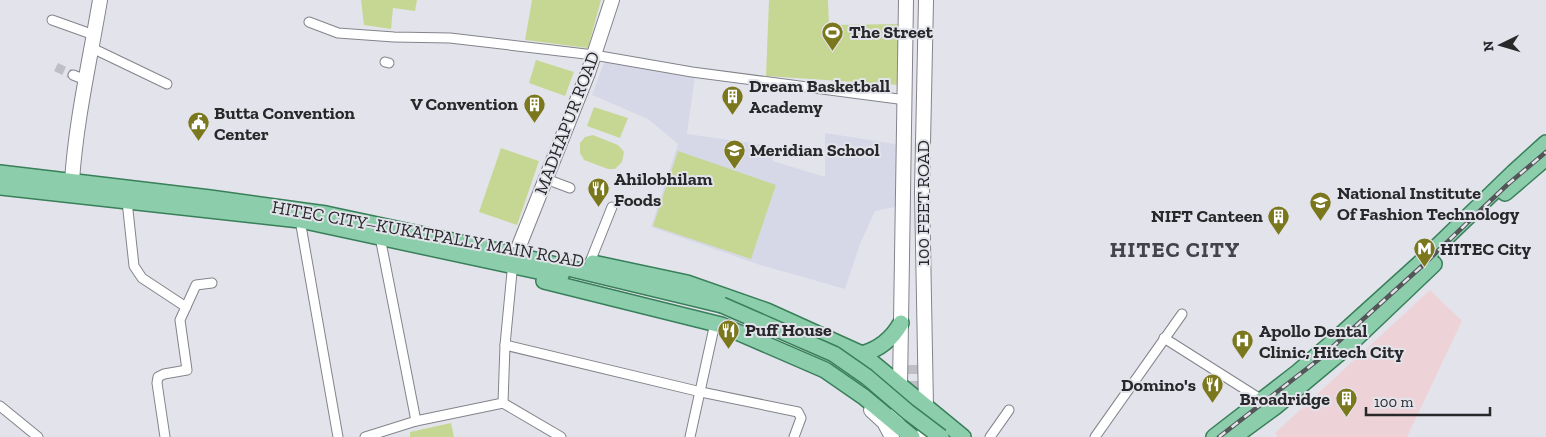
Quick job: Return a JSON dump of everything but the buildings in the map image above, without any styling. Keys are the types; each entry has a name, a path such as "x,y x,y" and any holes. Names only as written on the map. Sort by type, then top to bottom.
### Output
{"main road":[{"path":"72,181 80,78 93,42 100,0"},
{"name":"MADHAPUR ROAD","path":"519,246 588,73 612,0"},
{"path":"907,0 914,81 916,366"},
{"name":"100 FEET ROAD","path":"895,431 900,386 907,0"},
{"name":"100 FEET ROAD","path":"925,437 922,191 926,0"},
{"path":"1214,437 1335,340 1419,264 1546,143"},
{"path":"1234,437 1275,407 1348,346 1504,194 1546,158"},
{"name":"HITEC CITY–KUKATPALLY MAIN ROAD","path":"0,173 326,214 481,253 489,264 512,272 715,323 825,370 854,390 895,431 912,437"},
{"name":"HITEC CITY–KUKATPALLY MAIN ROAD","path":"0,187 300,220 380,237 481,253"},
{"name":"HITEC CITY–KUKATPALLY MAIN ROAD","path":"481,253 486,244 519,246 687,283 767,310 862,354 963,437"},
{"path":"481,253 722,304 834,354 867,376 908,412 941,437"},
{"path":"621,284 714,311 816,355 867,387 925,437"},
{"path":"862,354 874,351 884,344 896,332 901,323"}],"street":[{"path":"52,20 167,84"},
{"path":"309,22 338,33 450,38 594,55 692,72 906,100"},
{"path":"546,179 570,188"},
{"path":"127,201 134,266 142,278 186,307"},
{"path":"590,262 612,207"},
{"path":"300,220 338,437"},
{"path":"380,237 416,421"},
{"path":"503,403 505,345 512,272"},
{"path":"165,437 157,383 160,375 187,370 180,320 196,285 212,283"},
{"path":"1095,437 1182,314"},
{"path":"690,437 715,323"},
{"path":"1164,338 1262,400"},
{"path":"505,345 701,392 798,412 801,418 794,437"},
{"path":"365,437 416,421 503,403 561,437"},
{"path":"0,406 38,437"},
{"path":"990,437 1009,410"}],"shaded area":[{"name":"Meridian School","path":"605,60 695,76 687,134 772,146 773,161 825,177 825,133 896,144 895,207 875,211 860,244 845,289 760,265 651,227 678,144 648,119 592,95"},
{"name":"Broadridge","path":"1430,290 1462,321 1407,437 1278,437 1275,433"}],"green space":[{"path":"361,0 417,0 415,11 393,8 391,29 364,25"},
{"path":"532,0 601,0 588,48 525,40"},
{"name":"The Street","path":"769,0 828,0 829,25 900,24 899,85 766,76"},
{"path":"536,60 574,72 565,96 529,83"},
{"path":"594,107 628,118 620,138 587,126"},
{"path":"593,135 618,145 624,152 622,162 615,169 608,169 584,160 580,153 580,143 585,137"},
{"path":"501,148 539,161 517,225 479,212"},
{"path":"678,151 776,185 751,259 653,226"},
{"path":"451,423 454,437 410,437 410,432"}],"tunnel":[{"path":"56,67 73,75"},
{"path":"915,365 915,437"}],"railway":[{"path":"1219,437 1318,360 1422,266 1507,185 1546,152"}],"place":[{"name":"The Street","path":"833,51"},
{"name":"Dream Basketball Academy","path":"733,115"},
{"name":"V Convention","path":"534,123"},
{"name":"Butta Convention Center","path":"198,142"},
{"name":"Meridian School","path":"734,169"},
{"name":"Ahilobhilam Foods","path":"598,208"},
{"name":"National Institute Of Fashion Technology","path":"1321,222"},
{"name":"NIFT Canteen","path":"1279,235"},
{"name":"HITEC City","path":"1424,268"},
{"name":"Puff House","path":"729,349"},
{"name":"Apollo Dental Clinic, Hitech City","path":"1243,360"},
{"name":"Domino's","path":"1212,404"},
{"name":"Broadridge","path":"1346,418"}],"district":[{"name":"HITEC CITY","path":"1175,249"}]}
